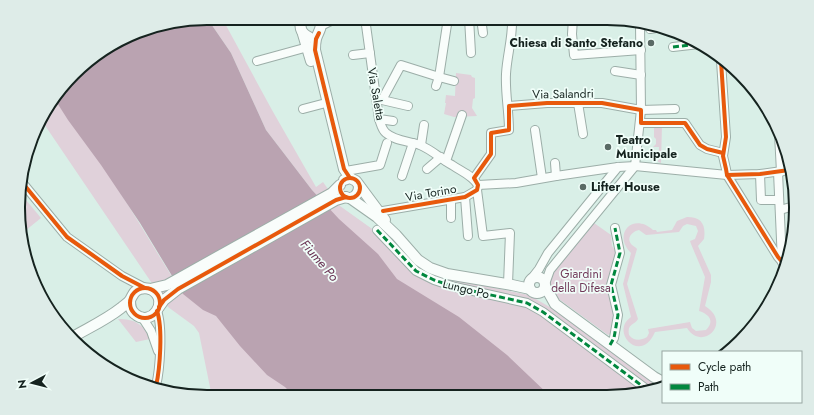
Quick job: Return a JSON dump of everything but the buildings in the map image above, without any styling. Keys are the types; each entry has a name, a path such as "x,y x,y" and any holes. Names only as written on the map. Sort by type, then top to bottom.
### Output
{"main road":[{"path":"300,25 308,47 322,104 345,179"},
{"path":"303,34 313,37 324,25"},
{"path":"111,316 130,313 139,316 151,316 178,289 341,197 345,179 315,50 316,39 325,25"},
{"path":"345,179 356,181 396,235"},
{"path":"76,335 111,316 140,289 167,285 341,197 353,197 358,193 359,186"},
{"path":"341,197 377,217 396,235 418,260 430,268 458,276 510,284 538,284 552,301 610,345 662,381"},
{"path":"151,288 158,296 160,306"},
{"path":"131,297 130,306 132,312 139,316"}],"street":[{"name":"Via Saletta","path":"366,25 379,99 379,119 388,139 417,144 444,159 476,184"},
{"path":"436,86 447,25"},
{"path":"469,25 471,53"},
{"path":"482,25 483,33"},
{"path":"510,284 510,233 483,236 476,184 491,154 491,133 509,130 509,106 506,90 506,72 512,25"},
{"path":"573,25 574,56 641,50"},
{"path":"538,284 635,166 641,123 640,29"},
{"path":"673,47 689,45"},
{"path":"257,61 308,47"},
{"path":"353,55 370,53"},
{"path":"408,106 379,99 401,65 454,81"},
{"path":"721,66 726,137 723,153 727,175 781,260"},
{"path":"615,71 641,75"},
{"path":"578,103 583,134"},
{"name":"Via Salandri","path":"509,106 622,103 641,110 675,109"},
{"path":"303,109 322,104"},
{"path":"654,110 654,124"},
{"path":"427,169 444,159 462,115"},
{"path":"379,119 393,121"},
{"path":"641,123 685,123 700,145 707,149 723,153"},
{"path":"402,176 424,125"},
{"path":"534,130 542,178"},
{"path":"345,179 380,165 388,139"},
{"path":"780,151 782,171 779,200 783,256"},
{"path":"555,163 556,176"},
{"path":"476,184 516,183 618,167 635,166 727,175 760,174 782,171"},
{"path":"538,284 539,269 548,253 618,167"},
{"path":"760,174 761,200 779,200"},
{"name":"Via Torino","path":"383,211 465,197 476,184"},
{"path":"26,188 67,237 125,277 151,288"},
{"path":"465,197 468,236"},
{"path":"451,200 451,218"},
{"path":"780,210 789,207"},
{"path":"610,345 614,338 618,315 611,285 620,253 615,228"},
{"name":"Lungo Po","path":"377,230 416,271 434,280 455,287 527,302 568,328 614,362 643,386"},
{"path":"125,277 131,297"},
{"path":"157,383 159,374 160,328 158,316 160,306"},
{"path":"139,316 151,331 159,356"}],"green space":[{"path":"212,25 226,25 316,187 323,182 340,206 375,231 382,225 446,278 529,295 560,313 654,384 618,390 211,390 199,333 194,326 168,307 45,125 58,103 113,181 183,294 331,211 312,190 266,130 231,53"},
{"path":"456,73 471,75 475,78 475,98 473,99 472,108 477,116 454,117 444,114 446,95 455,96"},
{"path":"662,125 661,163 658,162 659,147 653,147 656,144 656,139 654,137 654,126"},
{"path":"25,199 41,218 27,230"},
{"path":"687,217 692,217 696,218 702,223 704,239 698,246 711,275 711,282 705,306 713,313 716,320 716,327 707,336 700,337 693,335 687,328 655,332 649,341 642,346 635,346 625,337 624,330 625,323 631,317 623,284 631,253 626,246 624,233 632,224 638,223 646,225 657,232 672,230 677,221","holes":["687,224 696,226 698,231 695,239 690,241 705,277 699,311 706,314 710,318 709,327 706,330 696,331 692,328 690,322 648,329 649,333 647,337 640,340 633,338 629,335 629,328 638,319 627,284 637,249 629,240 631,235 639,230 646,235 679,232 683,226"]},
{"name":"Giardini della Difesa","path":"594,223 611,235 612,246 616,252 608,285 615,314 610,334 608,335 552,294 549,286 552,274"},
{"path":"118,319 138,323 148,334 150,339 136,342"}],"water":[{"name":"Fiume Po","path":"196,25 212,25 231,53 266,130 312,190 339,219 378,254 397,279 459,317 507,355 544,390 288,390 267,375 240,346 216,316 203,310 183,294 140,223 101,165 58,104 78,78 116,49 160,31"}],"marked path":[{"path":"673,47 689,45"},
{"path":"610,345 614,338 618,315 611,285 620,253 615,228"},
{"path":"377,230 416,271 434,280 455,287 527,303 543,312 642,386"}],"cycle path":[{"path":"319,33 316,39 315,50 344,169 350,178"},
{"path":"721,66 726,137 723,156 727,175 781,260"},
{"path":"383,211 465,197 477,190 478,185 474,178 491,154 491,133 509,130 509,106 547,103 602,103 641,110 641,123 685,123 700,145 707,149 723,153"},
{"path":"727,175 760,174 785,171"},
{"path":"350,178 357,181 360,188 357,195 350,198 343,195 340,188 343,181 350,178"},
{"path":"26,188 67,237 122,276 145,288"},
{"path":"159,307 164,300 178,289 336,200 346,197"},
{"path":"145,288 151,289 159,297 160,303 159,309 151,317 145,318 139,317 131,309 130,303 131,297 139,289 145,288"},
{"path":"157,311 160,328 160,348 157,383"}],"place":[{"name":"Chiesa di Santo Stefano","path":"651,43"},
{"name":"Teatro Municipale","path":"608,147"},
{"name":"Lifter House","path":"583,187"}]}
